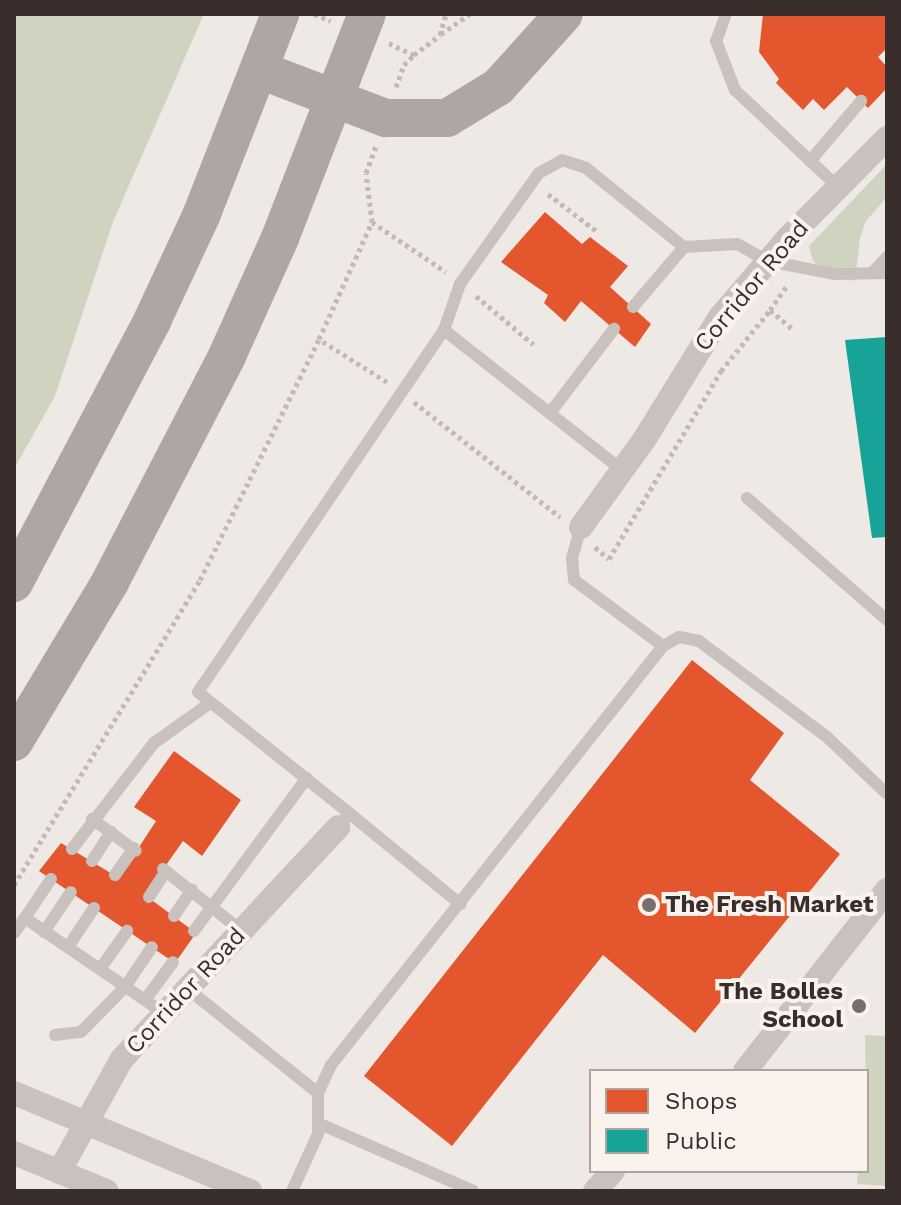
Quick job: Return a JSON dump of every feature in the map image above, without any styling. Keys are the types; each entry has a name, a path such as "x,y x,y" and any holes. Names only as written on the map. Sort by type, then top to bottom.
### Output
{"main road":[{"path":"14,583 152,321 260,70 280,14"},
{"path":"14,742 172,467 280,238 367,14"},
{"path":"260,70 398,121 447,118 498,87 564,14"}],"street":[{"name":"Corridor Road","path":"581,527 622,470 720,317 768,261 887,138"},
{"name":"Corridor Road","path":"59,1172 85,1121 154,1006 189,990 343,820"},
{"path":"747,1069 887,890"},
{"path":"14,1093 250,1191"},
{"path":"14,1153 106,1191"},
{"path":"595,1191 611,1173"}],"lane":[{"path":"726,14 716,41 735,90 838,187"},
{"path":"810,161 861,101"},
{"path":"460,904 343,820 307,778 198,692 444,330 460,284 539,173 562,160 586,168 684,247 737,244 768,261 834,274 887,273"},
{"path":"633,307 684,247"},
{"path":"873,272 887,257"},
{"path":"550,413 614,329"},
{"path":"444,330 622,470"},
{"path":"747,498 887,620"},
{"path":"581,527 572,558 574,580 663,646"},
{"path":"292,1191 320,1124 318,1093 331,1065 663,646 679,637 699,641 828,738 887,794"},
{"path":"72,849 92,819 154,743 210,703"},
{"path":"194,931 307,778"},
{"path":"92,819 135,850 115,875"},
{"path":"92,861 111,832"},
{"path":"149,897 164,870 214,905 243,932"},
{"path":"14,933 51,879"},
{"path":"174,916 192,889"},
{"path":"44,932 71,892"},
{"path":"68,947 94,908"},
{"path":"25,918 154,1006 173,962"},
{"path":"100,969 127,931"},
{"path":"55,1035 81,1032 125,987 152,947"},
{"path":"189,990 318,1093"},
{"path":"320,1124 473,1191"}],"path":[{"path":"440,35 470,14"},
{"path":"539,205 549,193 599,233"},
{"path":"475,296 484,283"},
{"path":"786,287 770,310 793,329"},
{"path":"14,885 200,580 319,339"}],"green space":[{"path":"14,14 204,14 113,222 55,396 14,469"},
{"path":"887,164 887,197 866,221 860,238 855,281 824,272 813,261 809,246"},
{"path":"865,1035 887,1036 887,1186 857,1184 858,1173 869,1173 869,1069 866,1069"}],"building: Shops":[{"path":"763,14 887,14 887,48 878,57 887,67 887,88 868,108 847,87 824,110 813,99 803,110 776,83 779,79 759,52"},
{"path":"545,212 582,244 590,237 628,266 610,287 651,324 635,347 581,301 565,322 544,303 548,295 501,262"},
{"name":"The Fresh Market","path":"692,660 784,733 750,780 840,854 695,1033 603,955 452,1146 364,1076"},
{"path":"174,751 241,800 202,856 183,841 145,895 196,933 175,963 39,871 61,843 119,878 156,821 134,807"}],"building: Public":[{"path":"887,337 887,537 872,538 845,340"}],"place":[{"name":"The Fresh Market","path":"649,905"},
{"name":"The Bolles School","path":"859,1006"}]}
